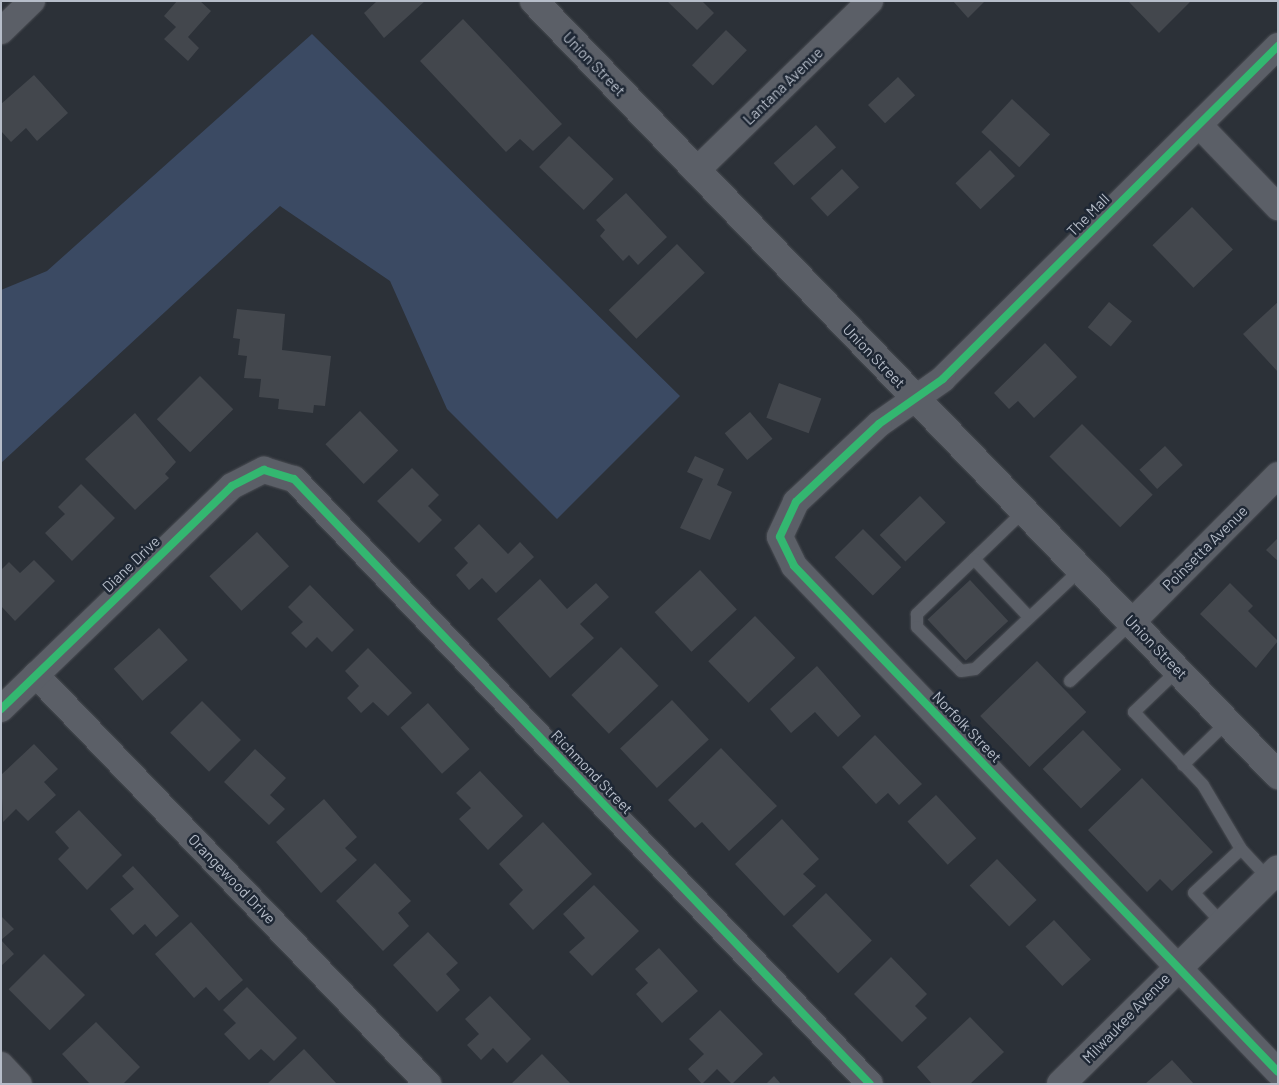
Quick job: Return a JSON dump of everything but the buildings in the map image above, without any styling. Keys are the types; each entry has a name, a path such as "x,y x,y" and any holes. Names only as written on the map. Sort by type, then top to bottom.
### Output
{"street":[{"path":"1,32 32,1"},
{"name":"Union Street","path":"534,1 1278,775"},
{"name":"Lantana Avenue","path":"696,171 870,1"},
{"name":"The Mall","path":"914,398 943,379 1278,46"},
{"path":"1199,125 1278,207"},
{"name":"Norfolk Street","path":"914,398 879,424 796,502 780,537 794,566 1278,1072"},
{"name":"Diane Drive","path":"1,709 232,486 264,470 294,479"},
{"name":"Poinsetta Avenue","path":"1132,622 1278,475"},
{"name":"Richmond Street","path":"294,479 870,1084"},
{"name":"Orangewood Drive","path":"36,675 428,1084"},
{"name":"Milwaukee Avenue","path":"1061,1084 1176,966 1273,874"},
{"path":"1,1066 19,1084"}],"lane":[{"path":"1024,511 917,614 917,626 961,671 969,672 1081,569"},
{"path":"974,559 1029,618"},
{"path":"1070,681 1132,622"},
{"path":"1178,670 1134,712 1203,785 1241,849 1273,874"},
{"path":"1184,765 1227,722"},
{"path":"1222,923 1194,893 1241,849"}],"water":[{"path":"312,34 680,396 557,519 447,409 390,281 280,206 1,463 1,290 47,271"}],"cycle path":[{"path":"1278,46 943,379 879,424 796,502 780,537 794,566 1278,1072"},
{"path":"1,709 232,486 264,470 294,479 870,1084"}]}
